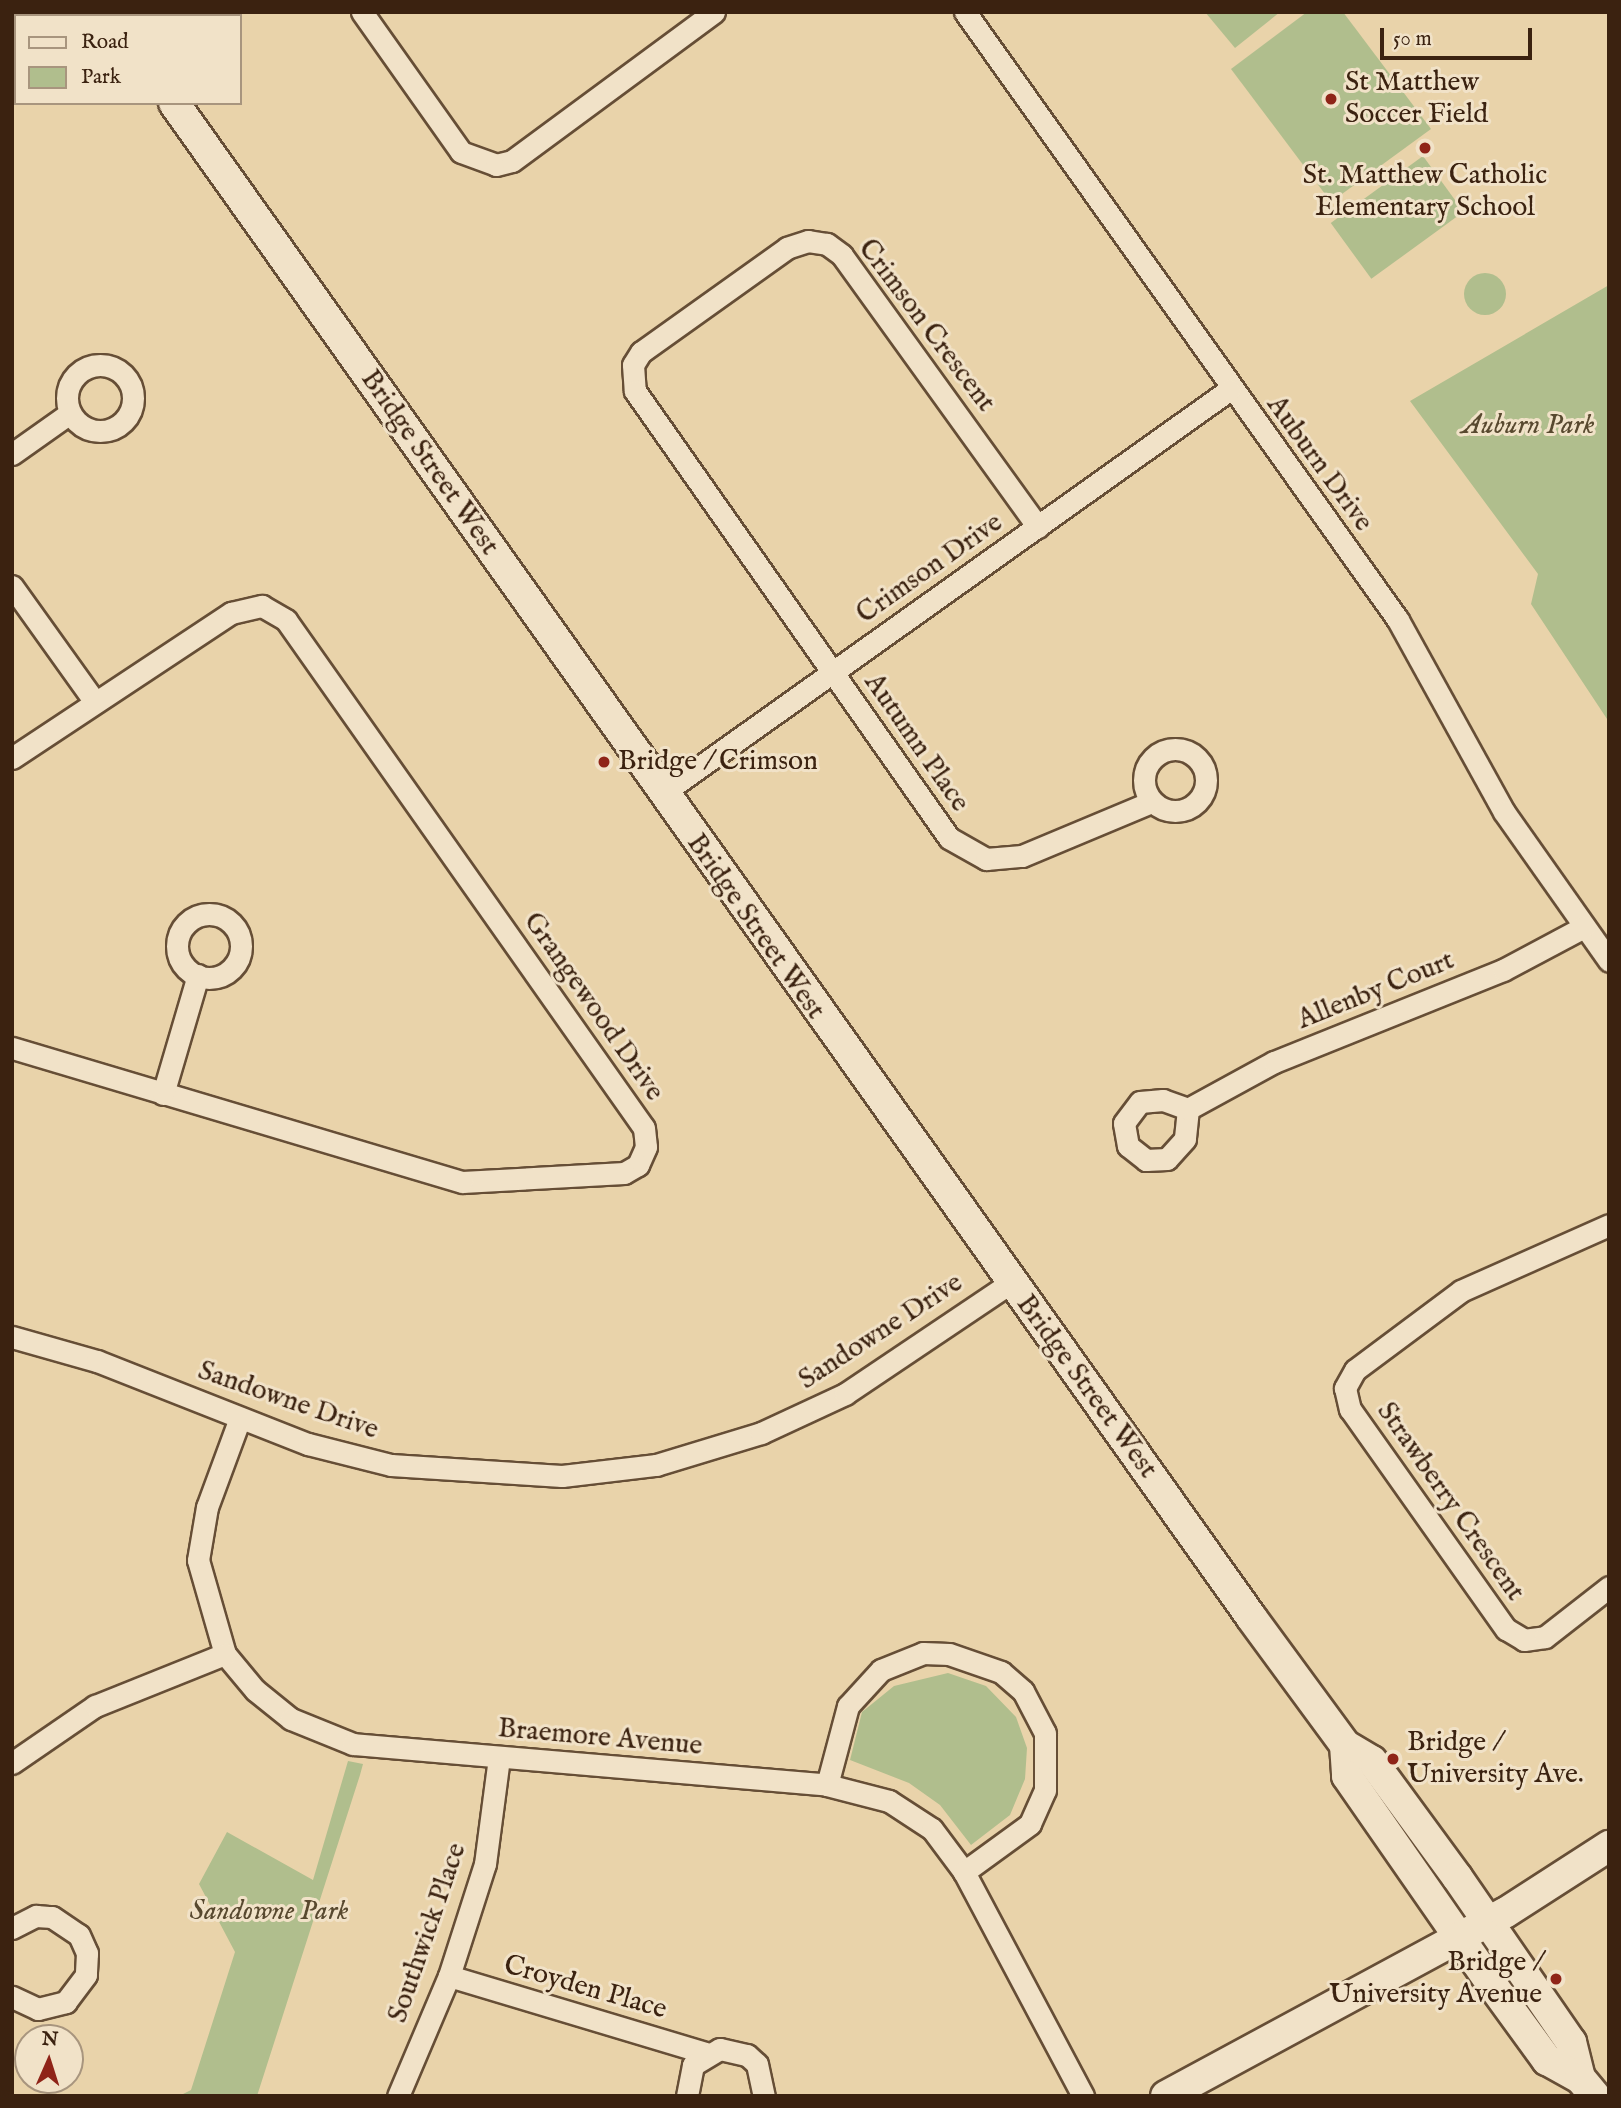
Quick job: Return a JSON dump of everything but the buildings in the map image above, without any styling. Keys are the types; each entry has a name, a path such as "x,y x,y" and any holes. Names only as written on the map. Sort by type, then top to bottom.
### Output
{"main road":[{"name":"Bridge Street West","path":"175,105 1010,1283 1345,1745 1371,1762 1571,2042 1588,2087"},
{"name":"Bridge Street West","path":"1345,1745 1347,1776 1459,1937 1547,2060 1588,2087"},
{"path":"1166,2096 1486,1923 1609,1846"}],"street":[{"path":"362,12 461,152 496,165 512,161 714,12"},
{"name":"Auburn Drive","path":"965,12 1229,390 1398,620 1503,812 1609,961"},
{"name":"Crimson Crescent","path":"832,674 635,391 633,365 653,344 787,248 808,241 827,244 842,255 1038,527"},
{"name":"Crimson Drive","path":"663,793 1229,390"},
{"path":"12,454 70,413"},
{"path":"12,586 95,702"},
{"name":"Grangewood Drive","path":"12,758 231,613 262,606 286,620 644,1128 646,1147 638,1165 624,1173 462,1182 12,1048"},
{"name":"Autumn Place","path":"832,674 949,838 986,859 1022,856 1152,802"},
{"name":"Allenby Court","path":"1188,1109 1274,1062 1503,970 1584,927"},
{"path":"163,1094 198,975"},
{"name":"Strawberry Crescent","path":"1609,1225 1461,1291 1355,1370 1345,1388 1350,1409 1506,1629 1524,1640 1545,1637 1609,1587"},
{"name":"Sandowne Drive","path":"12,1337 97,1362 308,1444 450,1474 562,1476 656,1465 761,1433 845,1394 1010,1283"},
{"name":"Braemore Avenue","path":"240,1418 207,1507 198,1560 225,1654 255,1690 326,1736 380,1749 827,1785 913,1813 964,1872 1083,2096"},
{"path":"827,1785 848,1706 881,1670 923,1653 949,1654 1001,1672 1023,1691 1045,1732 1045,1790 1030,1824 964,1872"},
{"path":"12,1763 95,1706 225,1654"},
{"name":"Southwick Place","path":"406,2091 449,1976 485,1864 499,1757"},
{"path":"12,1997 51,2008 66,2002 86,1975 87,1953 67,1924 36,1916 15,1918"},
{"name":"Croyden Place","path":"449,1976 706,2053 747,2055 763,2076 764,2096"},
{"path":"687,2096 693,2065 706,2053"}],"green space":[{"path":"1205,12 1280,12 1235,48"},
{"name":"St Matthew Soccer Field","path":"1307,12 1343,12 1431,129 1331,202 1231,69"},
{"name":"St Matthew Soccer Field","path":"1423,156 1464,212 1371,279 1331,223"},
{"path":"1485,273 1500,279 1506,294 1500,309 1485,315 1470,309 1464,294 1470,279"},
{"name":"Auburn Park","path":"1609,285 1609,722 1531,604 1538,574 1410,401"},
{"path":"948,1673 986,1686 1016,1717 1027,1748 1025,1779 1010,1815 971,1845 940,1805 909,1783 850,1760 862,1712 894,1686"},
{"name":"Sandowne Park","path":"348,1761 363,1764 257,2096 179,2096 191,2090 235,1952 199,1884 227,1832 313,1880"}],"place":[{"name":"St Matthew Soccer Field","path":"1331,99"},
{"name":"St. Matthew Catholic Elementary School","path":"1425,148"},
{"name":"Bridge / Crimson","path":"604,762"},
{"name":"Bridge / University Ave.","path":"1393,1759"},
{"name":"Bridge / University Avenue","path":"1556,1979"}]}
